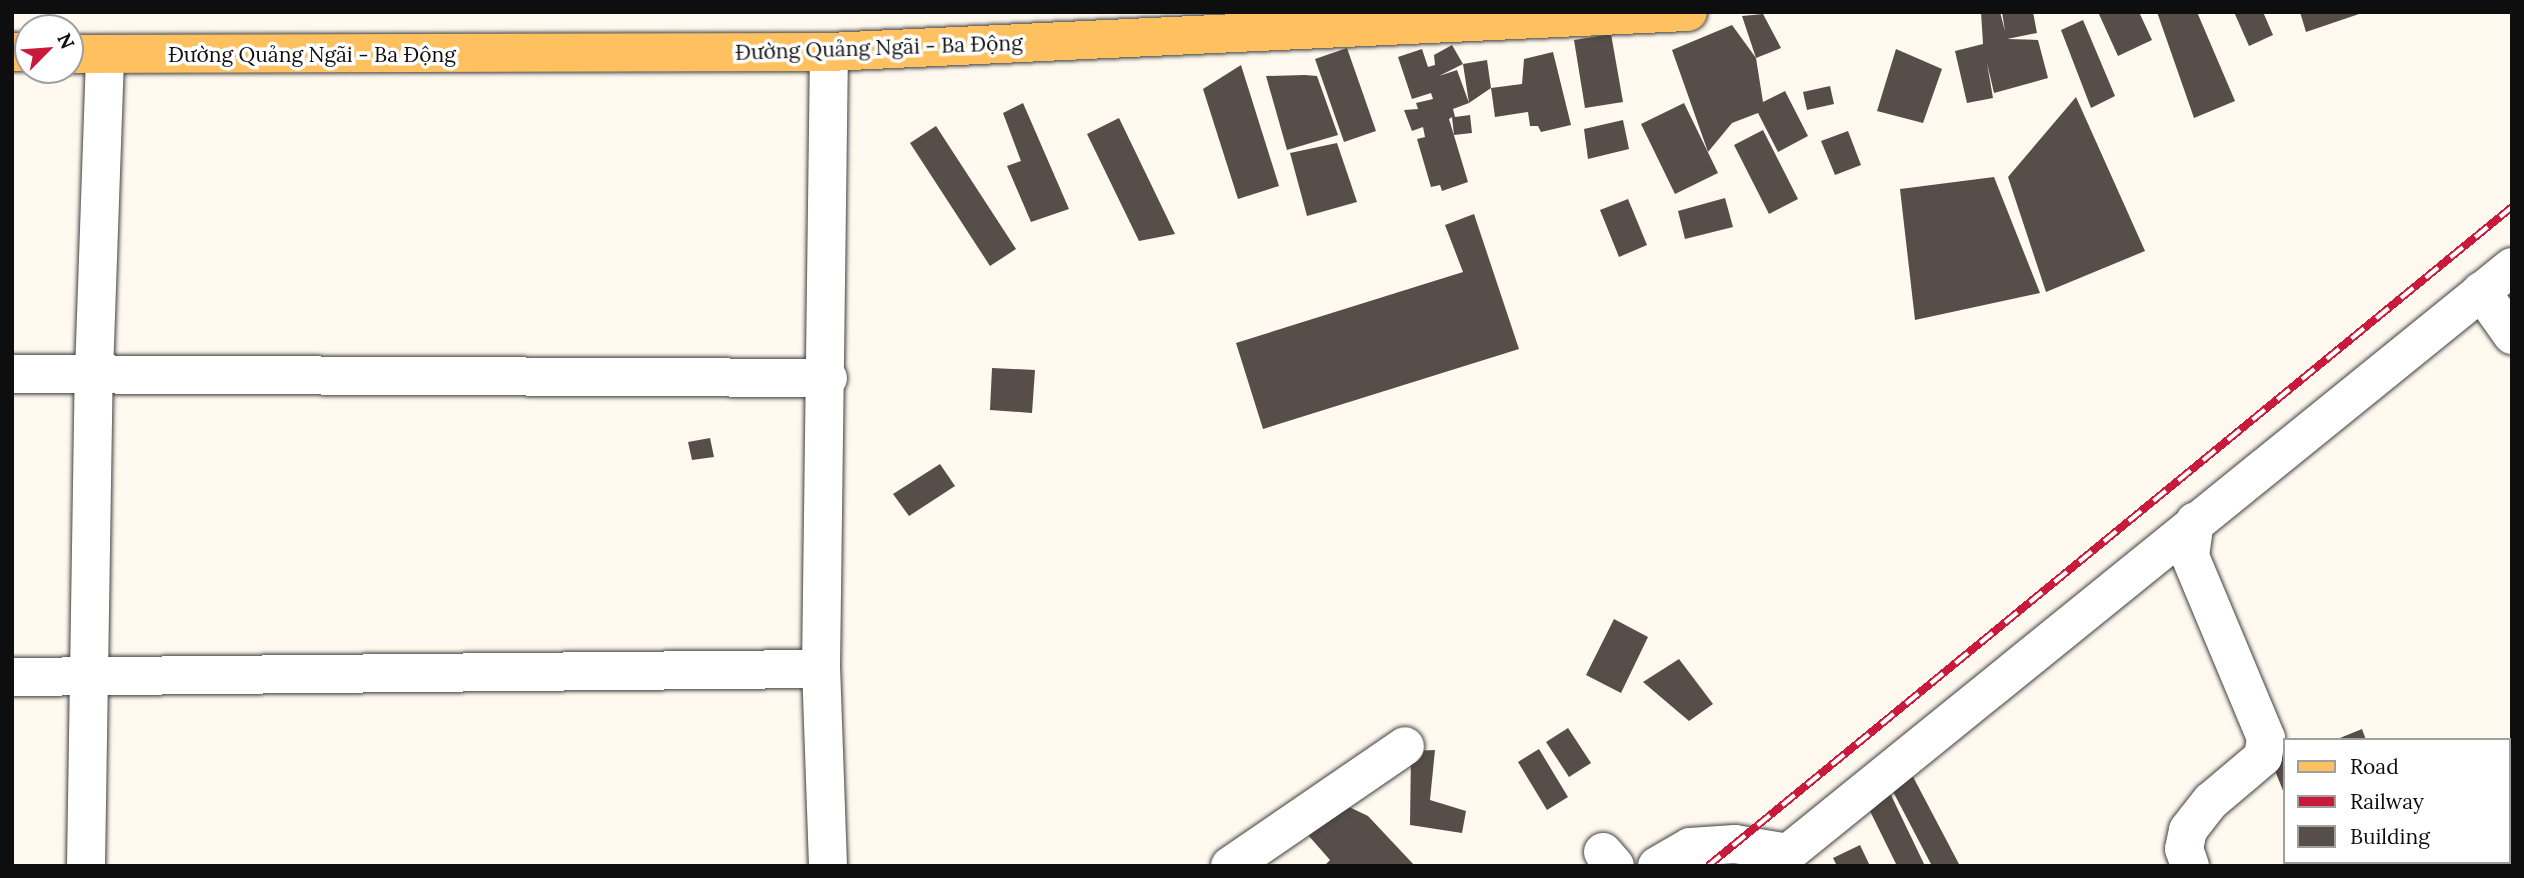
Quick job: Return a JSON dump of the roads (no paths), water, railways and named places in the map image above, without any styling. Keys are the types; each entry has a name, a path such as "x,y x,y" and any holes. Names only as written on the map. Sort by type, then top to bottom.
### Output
{"main road":[{"name":"Đường Quảng Ngãi - Ba Động","path":"88,55 830,52 1688,12"}],"street":[{"path":"828,866 821,669 828,379 830,52"},
{"path":"86,866 92,677 94,373 88,55"},
{"path":"1657,866 1690,847 1735,844 1780,860 2512,267"},
{"path":"2482,291 2512,335"},
{"path":"12,374 828,379"},
{"path":"2190,866 2184,849 2188,830 2211,801 2263,757 2266,737 2190,556 2196,522"},
{"path":"12,677 821,669"},
{"path":"1230,866 1405,746"}],"railway":[{"path":"1708,866 2512,207"}]}
